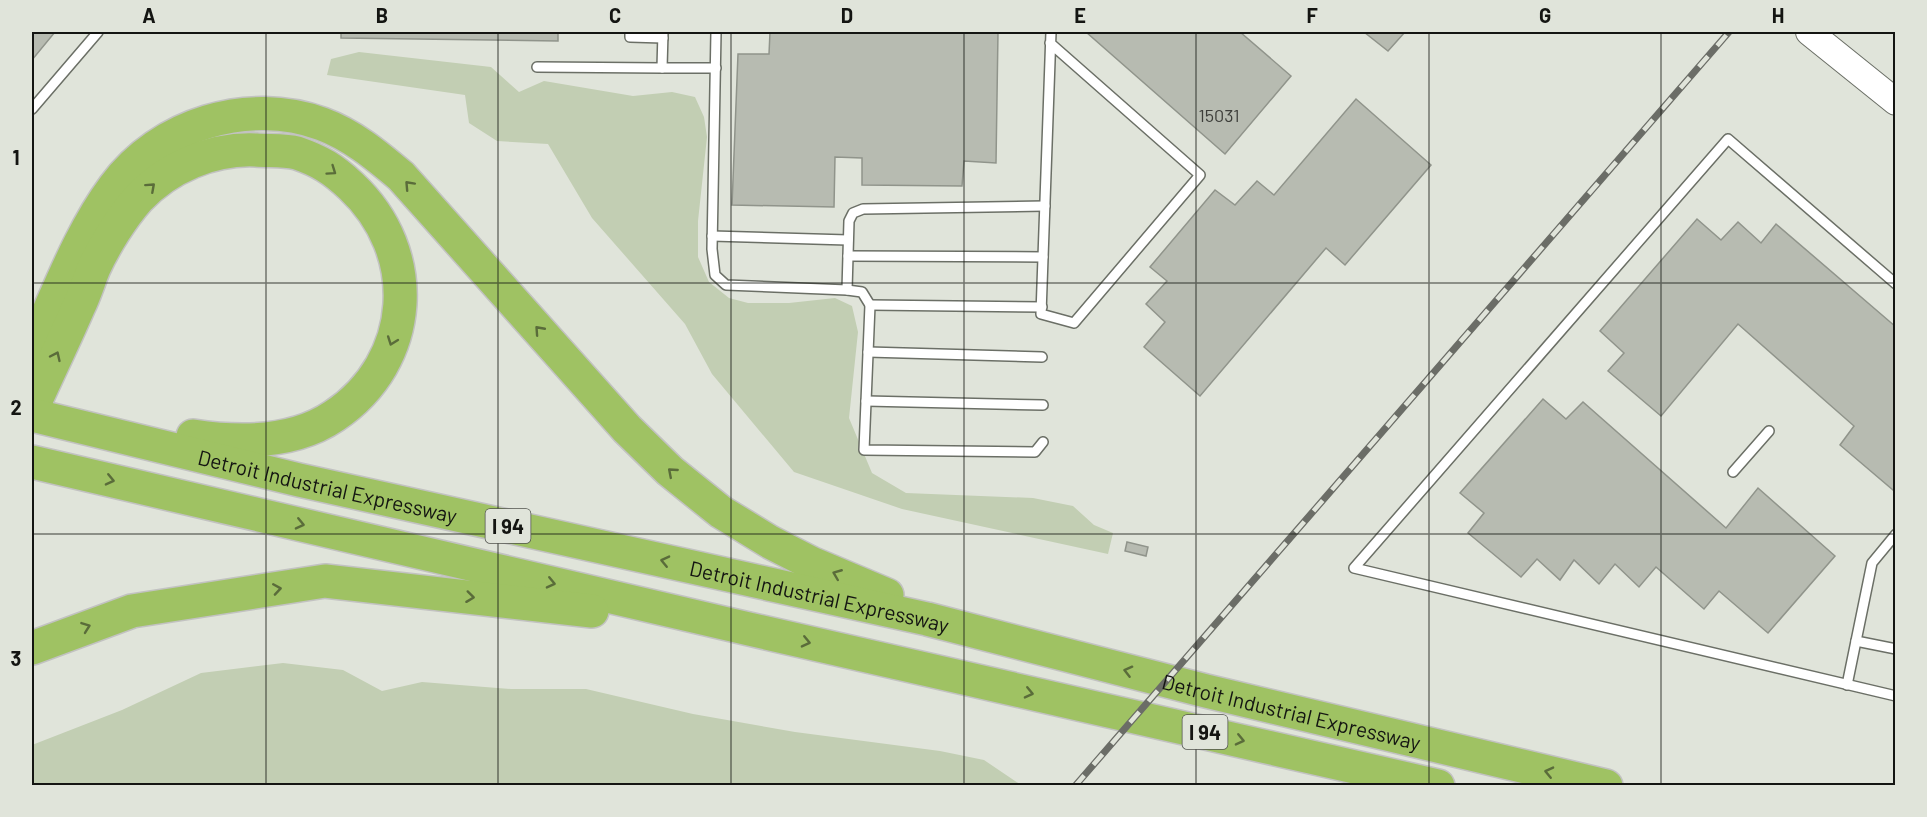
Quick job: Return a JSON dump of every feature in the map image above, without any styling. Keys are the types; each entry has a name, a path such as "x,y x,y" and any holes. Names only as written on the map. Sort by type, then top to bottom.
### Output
{"highway":[{"path":"32,349 97,213 130,168 166,140 217,118 265,114 300,117 323,124 350,138 372,152 401,176 627,429 670,471 721,512 770,542 811,563 884,593 927,619"},
{"path":"32,409 81,303 95,267 115,233 137,200 157,182 198,158 241,150 295,153 331,168 362,197 378,216 396,255 400,274 401,306 397,327 381,366 361,392 334,416 300,432 273,438 227,441 142,426 81,426"},
{"name":"Detroit Industrial Expressway","path":"32,415 299,480 927,619 1206,691 1606,786"},
{"name":"Detroit Industrial Expressway","path":"42,464 749,629 1438,786"},
{"path":"32,648 132,611 325,581 749,629"}],"main road":[{"path":"1809,32 1896,102"}],"lane":[{"path":"32,109 98,32"},
{"path":"630,32 630,37 663,35 662,68"},
{"path":"716,32 712,236 712,263 715,275 726,285 862,292 870,305 864,450 1035,452 1043,442"},
{"path":"1050,32 1041,314 1074,322 1200,175 1050,43"},
{"path":"537,67 716,68"},
{"path":"1896,284 1728,139 1354,568 1896,696"},
{"path":"847,290 849,221 854,213 863,209 1045,206"},
{"path":"712,236 848,240"},
{"path":"848,256 1044,257"},
{"path":"870,305 1042,307"},
{"path":"868,352 1042,357"},
{"path":"866,402 1042,405"},
{"path":"1733,472 1769,431"},
{"path":"1847,685 1872,563 1896,534"},
{"path":"1856,641 1896,649"}],"green space":[{"path":"359,52 491,67 519,92 544,81 633,96 672,92 695,97 704,117 707,137 698,221 698,257 709,282 729,298 748,303 789,303 835,298 852,306 858,332 849,418 872,473 906,493 1033,498 1073,506 1094,525 1113,533 1108,554 902,509 794,472 712,374 685,324 592,218 548,144 497,141 469,123 465,95 327,75 331,59"},
{"path":"283,663 343,670 382,691 422,682 511,689 586,689 693,714 795,732 940,751 984,760 1021,785 32,785 32,745 122,710 201,673"}],"building":[{"path":"32,32 55,32 32,60"},
{"path":"341,32 558,32 558,41 341,38"},
{"path":"770,32 998,32 996,163 964,161 962,186 862,185 862,158 835,157 834,207 732,205 738,54 769,54"},
{"path":"1086,32 1240,32 1291,76 1225,154"},
{"path":"1364,32 1405,32 1388,51"},
{"path":"1356,99 1431,165 1345,265 1326,248 1200,396 1144,347 1165,322 1146,304 1167,281 1150,267 1215,190 1235,205 1257,181 1274,195"},
{"path":"1697,219 1721,240 1738,222 1761,243 1776,224 1896,327 1896,487 1893,490 1840,445 1854,426 1738,324 1661,416 1608,371 1624,353 1600,331"},
{"path":"1543,399 1566,419 1583,402 1726,528 1758,488 1835,556 1768,633 1719,591 1704,609 1656,567 1639,587 1615,564 1599,584 1574,560 1560,580 1537,559 1521,577 1468,533 1484,513 1460,493"},
{"path":"1127,542 1148,547 1146,556 1125,551"}],"railway":[{"path":"1075,786 1729,32"}]}
